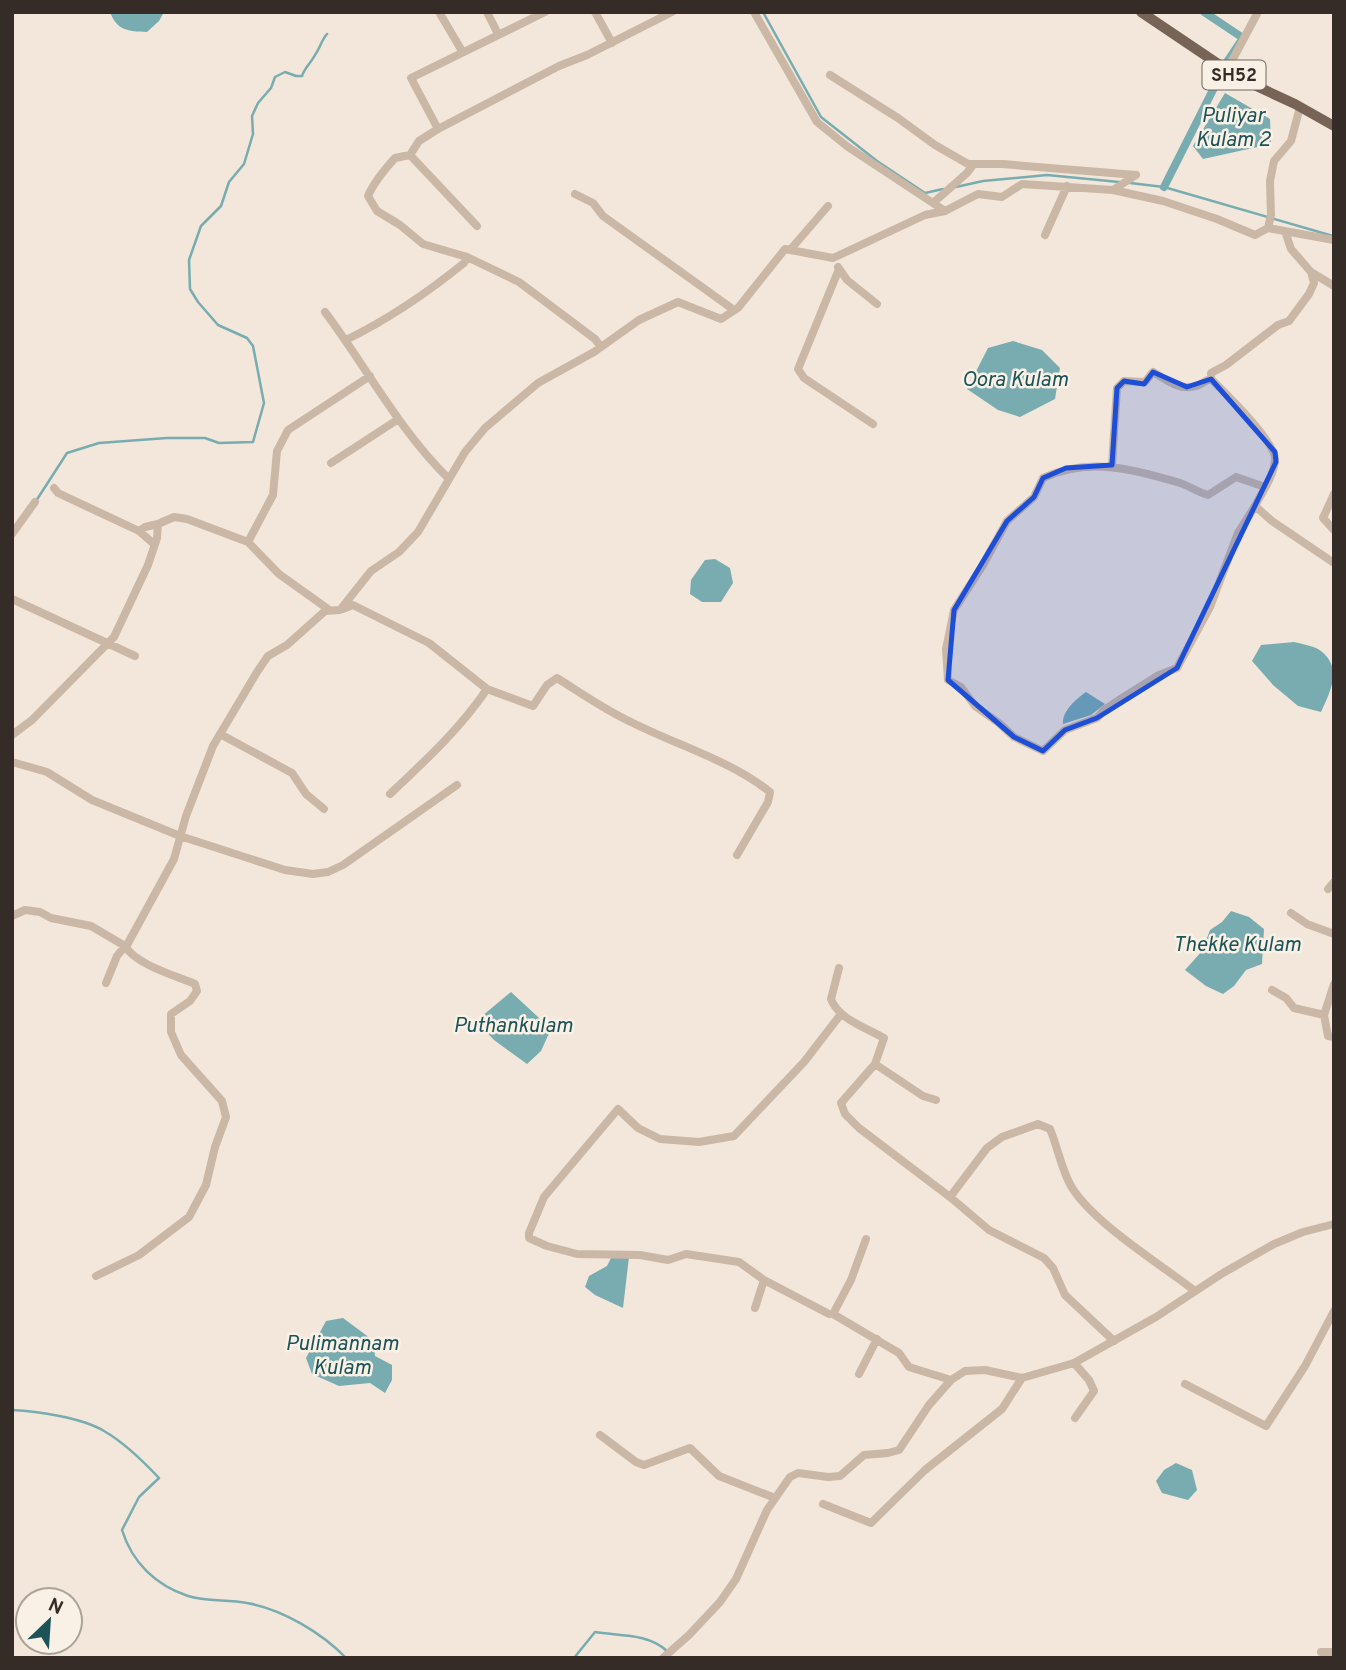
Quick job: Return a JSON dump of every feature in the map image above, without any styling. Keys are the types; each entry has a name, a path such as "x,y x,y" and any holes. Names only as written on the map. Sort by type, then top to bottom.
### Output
{"main road":[{"name":"SH52","path":"1142,12 1239,78 1334,126"}],"street":[{"path":"439,12 462,51"},
{"path":"487,12 498,34"},
{"path":"594,12 612,43"},
{"path":"601,347 595,339 527,287 467,257 423,244 377,211 368,196 373,184 382,177 395,158 410,155 419,141 438,129 559,66 672,12"},
{"path":"754,12 817,122 848,147 945,211"},
{"path":"1227,70 1258,12"},
{"path":"438,129 411,78 541,13"},
{"path":"830,75 898,118 934,145 973,165 1002,164 1136,175 1113,190"},
{"path":"1268,228 1271,215 1270,181 1274,161 1291,141 1300,107"},
{"path":"410,155 477,226"},
{"path":"933,203 973,165"},
{"path":"340,610 371,571 399,552 418,531 465,452 485,428 538,383 601,347 639,320 678,302 722,320 734,310 785,249 833,258 925,215 945,211 978,194 1002,197 1023,184 1113,190 1163,201 1255,235 1268,228 1334,240"},
{"path":"1045,235 1067,186"},
{"path":"575,194 593,204 603,216 734,310"},
{"path":"790,250 828,206"},
{"path":"1285,231 1291,249 1311,272 1334,286"},
{"path":"346,340 430,291 464,263 467,257"},
{"path":"833,258 847,279 877,304"},
{"path":"839,269 798,369 804,378 873,424"},
{"path":"1265,487 1236,477 1208,495 1152,474 1112,466 1066,468 1043,478 1034,497 1007,521 954,610 946,649 948,681 961,687 975,706 1014,737 1043,751 1065,730 1097,718 1128,694 1159,675 1177,668 1210,607 1238,533 1255,506 1265,487 1276,463 1275,453 1244,412 1211,379 1211,373 1226,365 1278,325 1294,317 1314,283 1311,272"},
{"path":"326,312 397,419 424,454 449,479"},
{"path":"1112,466 1117,388 1121,384 1145,382 1153,372 1175,386 1198,386 1211,379"},
{"path":"248,542 273,495 277,451 288,430 370,376"},
{"path":"331,463 397,419"},
{"path":"54,488 58,493 139,531 154,544"},
{"path":"1334,494 1323,517 1334,530"},
{"path":"12,534 35,502"},
{"path":"1255,506 1272,521 1334,563"},
{"path":"106,983 117,956 166,877 213,746 220,734 268,656 287,645 328,609 279,575 248,542 187,519 174,517 139,531"},
{"path":"12,735 32,720 114,638 148,565 158,524"},
{"path":"12,599 135,656"},
{"path":"325,611 340,610 353,605 429,643 487,689 533,706 547,685 557,678 628,721 759,783 770,792 768,802 737,855"},
{"path":"390,794 435,752 469,715 487,689"},
{"path":"220,734 292,773 306,794 324,809"},
{"path":"12,762 47,772 92,800 180,836 285,870 313,874 328,872 343,864 457,785"},
{"path":"1328,889 1334,881"},
{"path":"12,916 25,910 91,926 155,968 195,984 197,991 171,1014 171,1032 181,1055 222,1101 226,1117 206,1185 189,1217 139,1255 96,1276"},
{"path":"1291,913 1307,924 1334,934"},
{"path":"839,968 831,999 841,1014 884,1038 875,1064 841,1103 845,1114 859,1128 989,1230 1044,1258 1053,1268 1065,1295 1114,1341"},
{"path":"1334,984 1324,1015 1328,1036 1334,1037"},
{"path":"1272,990 1286,998 1294,1008 1324,1015"},
{"path":"830,1314 764,1280 739,1262 686,1254 668,1260 640,1255 577,1254 547,1246 529,1238 529,1233 544,1196 618,1109 638,1128 660,1139 699,1142 734,1136 804,1062 841,1014"},
{"path":"875,1064 923,1096 936,1100"},
{"path":"950,1197 987,1148 1002,1137 1038,1124 1050,1129 1071,1186 1091,1213 1195,1291"},
{"path":"663,1658 712,1611 736,1578 767,1510 790,1476 798,1473 840,1476 864,1455 899,1450 929,1405 951,1380 965,1371 985,1370 1022,1378 1074,1363 1274,1244 1303,1231 1334,1224"},
{"path":"866,1239 851,1280 833,1314 899,1353 909,1367 951,1380"},
{"path":"755,1308 764,1280"},
{"path":"1185,1384 1266,1426 1305,1366 1334,1311"},
{"path":"859,1374 877,1339"},
{"path":"1074,1363 1089,1380 1094,1391 1075,1418"},
{"path":"824,1504 871,1523 925,1470 1002,1409 1022,1378"},
{"path":"600,1435 636,1462 645,1465 690,1448 719,1476 775,1498"},
{"path":"1321,1652 1334,1652"}],"highlighted area":[{"path":"1153,372 1187,387 1211,379 1275,452 1276,462 1177,668 1097,718 1065,730 1043,751 1014,737 948,680 954,610 1007,521 1034,497 1043,478 1066,468 1112,465 1117,388 1124,381 1144,384"}],"water":[{"path":"110,12 164,12 147,32 124,29 116,23"},
{"name":"Puliyar Kulam 2","path":"1225,93 1270,119 1271,144 1203,159 1193,146"},
{"name":"Oora Kulam","path":"1013,341 1042,350 1060,368 1055,399 1020,417 998,410 967,389 988,348"},
{"path":"715,559 730,568 733,583 721,602 702,602 690,594 691,580 705,560"},
{"path":"1294,642 1318,649 1332,665 1333,680 1321,712 1298,706 1273,685 1252,661 1261,645"},
{"path":"1086,692 1105,704 1091,715 1063,724 1067,710"},
{"name":"Thekke Kulam","path":"1231,911 1249,917 1264,929 1262,964 1246,970 1234,986 1223,994 1206,986 1185,970 1202,951 1210,930 1222,922"},
{"name":"Puthankulam","path":"511,992 551,1029 541,1051 527,1064 494,1040 476,1021"},
{"path":"612,1256 629,1257 623,1308 595,1295 585,1287 589,1276 607,1266"},
{"name":"Pulimannam Kulam","path":"343,1318 374,1341 375,1356 392,1365 392,1380 385,1393 370,1383 339,1386 312,1374 306,1358 326,1321"},
{"path":"1176,1463 1192,1470 1197,1490 1188,1500 1162,1493 1156,1481 1164,1470"}],"waterway":[{"path":"763,12 821,117 877,161 925,193 943,189"},
{"path":"1204,12 1243,38 1227,62"},
{"path":"36,501 67,453 99,443 167,438 205,438 219,443 253,442 264,403 253,346 247,338 218,325 198,302 190,289 189,260 201,226 221,206 229,182 244,164 253,134 252,116 258,103 271,88 275,77 285,72 302,76 327,34"},
{"path":"1164,187 1221,74"},
{"path":"956,187 983,181 1047,175 1119,182"},
{"path":"1130,183 1164,187 1333,236"},
{"path":"12,1410 60,1416 95,1426 126,1447 159,1478 139,1497 122,1530 132,1552 155,1579 188,1596 247,1603 287,1616 313,1631 346,1658"},
{"path":"574,1658 595,1632 642,1638 667,1651"}]}
